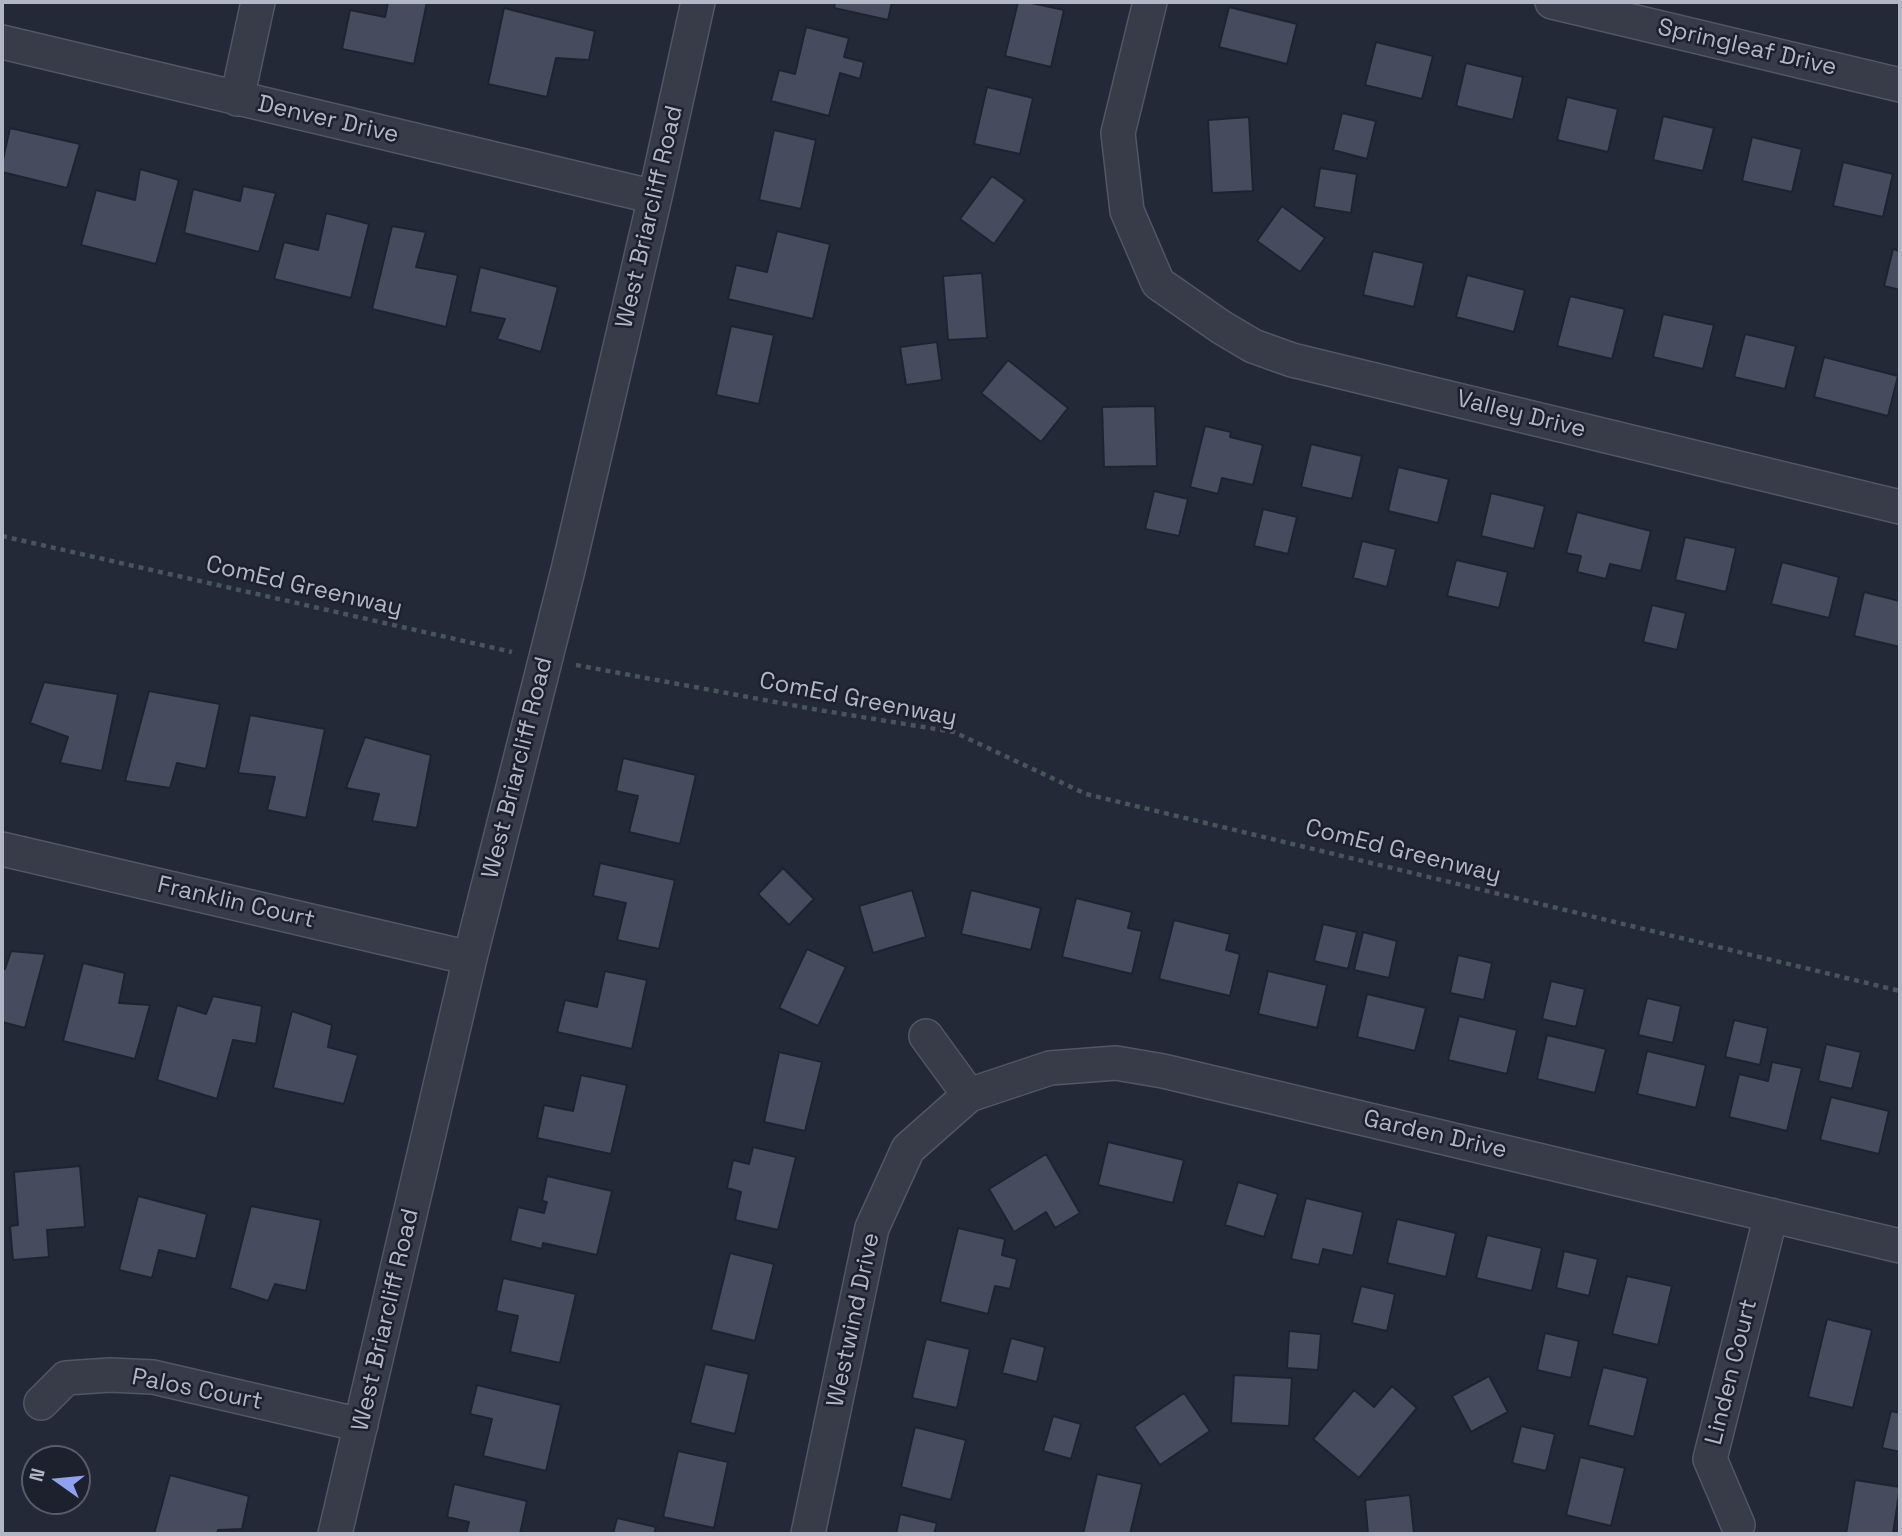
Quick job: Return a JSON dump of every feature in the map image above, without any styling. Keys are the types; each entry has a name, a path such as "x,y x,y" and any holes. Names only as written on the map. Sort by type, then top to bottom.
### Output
{"street":[{"path":"237,99 258,2"},
{"name":"West Briarcliff Road","path":"335,1534 470,958 568,570 698,2"},
{"name":"Valley Drive","path":"1150,2 1118,133 1127,211 1158,283 1221,327 1253,346 1292,360 1900,507"},
{"name":"Springleaf Drive","path":"1552,2 1900,85"},
{"name":"Denver Drive","path":"2,42 655,197"},
{"name":"Franklin Court","path":"2,849 470,958"},
{"path":"926,1036 970,1095"},
{"name":"Garden Drive","path":"970,1095 1050,1068 1116,1063 1163,1071 1900,1246"},
{"name":"Westwind Drive","path":"808,1534 872,1228 908,1149 970,1095"},
{"name":"Linden Court","path":"1738,1525 1710,1459 1771,1214"},
{"name":"Palos Court","path":"41,1403 66,1378 110,1374 153,1377 361,1425"}],"path":[{"name":"ComEd Greenway","path":"2,536 545,660 954,732 1086,794 1900,991"}],"building":[{"path":"388,2 427,2 414,64 342,49 350,10 385,17"},
{"path":"835,2 892,2 888,20 834,8"},
{"path":"1018,2 1064,10 1051,67 1005,56"},
{"path":"1229,7 1297,24 1287,64 1219,47"},
{"path":"504,8 595,31 589,60 556,58 547,97 488,84"},
{"path":"806,27 849,38 844,57 864,62 860,79 840,73 829,116 771,101 779,70 795,74"},
{"path":"1376,42 1433,56 1422,99 1365,85"},
{"path":"1466,63 1523,77 1513,120 1456,106"},
{"path":"987,87 1033,98 1020,154 974,144"},
{"path":"1567,97 1618,109 1608,152 1557,140"},
{"path":"1342,113 1376,121 1367,159 1333,150"},
{"path":"1663,116 1714,128 1703,171 1653,160"},
{"path":"1249,117 1253,191 1212,193 1208,120"},
{"path":"10,128 80,144 67,188 2,172"},
{"path":"774,130 816,140 801,209 759,200"},
{"path":"1752,137 1802,149 1792,192 1742,181"},
{"path":"1843,162 1893,174 1883,217 1833,206"},
{"path":"1320,168 1357,174 1351,213 1314,207"},
{"path":"140,169 179,180 156,264 81,245 96,190 135,200"},
{"path":"992,176 1025,200 994,244 960,219"},
{"path":"243,186 276,193 259,252 184,233 193,189 240,201"},
{"path":"1282,206 1325,238 1300,272 1257,241"},
{"path":"326,213 369,224 351,298 274,279 284,242 318,250"},
{"path":"392,226 426,232 416,267 458,275 446,327 372,309"},
{"path":"777,231 830,244 813,319 728,299 736,265 767,272"},
{"path":"1893,249 1900,251 1900,290 1884,286"},
{"path":"1373,251 1424,263 1414,307 1363,295"},
{"path":"480,267 558,287 541,352 497,339 505,319 470,312"},
{"path":"982,273 987,338 948,340 943,276"},
{"path":"1467,275 1525,290 1514,332 1456,317"},
{"path":"1570,296 1625,309 1612,359 1557,346"},
{"path":"1663,314 1714,325 1703,369 1653,357"},
{"path":"731,326 774,335 759,404 716,395"},
{"path":"1745,334 1796,346 1785,389 1734,377"},
{"path":"937,342 942,380 906,385 900,347"},
{"path":"1824,357 1898,376 1888,416 1814,397"},
{"path":"1008,360 1068,408 1041,442 981,393"},
{"path":"1155,406 1157,466 1104,467 1102,407"},
{"path":"1205,426 1231,432 1230,437 1263,445 1253,485 1222,478 1218,494 1190,487"},
{"path":"1311,444 1362,456 1352,499 1301,487"},
{"path":"1398,467 1449,479 1438,523 1388,511"},
{"path":"1154,491 1188,499 1179,536 1145,529"},
{"path":"1491,493 1545,506 1534,549 1481,536"},
{"path":"1263,509 1297,517 1288,554 1254,546"},
{"path":"1577,512 1651,531 1641,571 1610,564 1606,579 1577,572 1581,556 1566,553"},
{"path":"1685,537 1736,548 1726,592 1675,580"},
{"path":"1362,541 1396,549 1387,587 1353,578"},
{"path":"1456,560 1508,572 1499,608 1447,596"},
{"path":"1782,562 1839,577 1829,618 1771,604"},
{"path":"1864,592 1900,601 1900,647 1854,636"},
{"path":"1652,605 1686,613 1677,650 1643,642"},
{"path":"44,682 118,694 102,771 60,763 68,737 30,723"},
{"path":"149,691 220,704 206,769 177,763 170,788 125,781"},
{"path":"250,715 325,729 306,818 267,810 275,777 238,773"},
{"path":"365,737 431,755 417,828 372,821 379,794 346,788"},
{"path":"623,758 696,775 680,844 629,832 638,796 616,791"},
{"path":"600,863 675,880 659,949 617,940 626,903 593,896"},
{"path":"783,868 814,899 789,925 758,894"},
{"path":"912,890 926,937 873,953 859,906"},
{"path":"971,890 1041,908 1031,950 961,934"},
{"path":"1076,898 1132,912 1128,928 1142,931 1132,974 1062,957"},
{"path":"1174,920 1230,934 1226,950 1240,954 1230,996 1159,979"},
{"path":"1323,924 1357,932 1348,969 1314,961"},
{"path":"1363,932 1397,941 1389,978 1354,970"},
{"path":"807,949 846,967 818,1026 779,1008"},
{"path":"11,951 45,954 25,1028 2,1022 2,968 5,969"},
{"path":"1458,955 1492,963 1484,1000 1450,993"},
{"path":"83,963 125,973 119,1003 150,1005 135,1059 63,1041"},
{"path":"605,971 647,980 632,1049 557,1032 565,1000 597,1007"},
{"path":"1268,971 1327,985 1317,1028 1258,1014"},
{"path":"1551,981 1585,989 1576,1027 1542,1019"},
{"path":"1367,994 1426,1008 1415,1051 1357,1037"},
{"path":"213,996 262,1006 256,1044 233,1040 217,1099 157,1080 177,1005 206,1014"},
{"path":"1647,998 1681,1006 1673,1043 1638,1035"},
{"path":"292,1011 332,1025 328,1047 358,1055 344,1104 273,1088"},
{"path":"1459,1016 1517,1030 1507,1074 1448,1060"},
{"path":"1734,1020 1768,1028 1760,1065 1725,1057"},
{"path":"1547,1035 1606,1049 1595,1093 1537,1079"},
{"path":"1826,1044 1861,1052 1852,1089 1818,1081"},
{"path":"1647,1051 1706,1065 1696,1108 1637,1094"},
{"path":"779,1052 822,1062 805,1131 764,1122"},
{"path":"1772,1062 1802,1068 1787,1131 1729,1117 1739,1074 1768,1081"},
{"path":"581,1075 627,1085 611,1154 537,1138 544,1105 573,1111"},
{"path":"1831,1097 1889,1111 1879,1154 1820,1140"},
{"path":"1108,1142 1184,1160 1173,1203 1098,1185"},
{"path":"753,1147 796,1157 778,1230 735,1220 741,1192 727,1188 733,1160 749,1164"},
{"path":"1046,1154 1080,1213 1055,1228 1046,1212 1014,1232 989,1189"},
{"path":"80,1166 85,1227 47,1230 49,1257 13,1260 10,1226 18,1225 14,1172"},
{"path":"547,1176 612,1191 597,1255 543,1243 542,1249 510,1241 518,1207 544,1213 547,1202 542,1201"},
{"path":"1238,1182 1278,1194 1264,1237 1225,1225"},
{"path":"138,1196 207,1214 196,1259 159,1250 152,1278 119,1270"},
{"path":"1306,1198 1363,1212 1353,1256 1323,1249 1319,1265 1291,1259"},
{"path":"251,1206 321,1220 306,1291 275,1284 268,1301 230,1288"},
{"path":"1397,1219 1456,1233 1446,1277 1387,1263"},
{"path":"958,1228 1005,1239 1002,1255 1017,1259 1010,1289 995,1286 988,1314 940,1302"},
{"path":"1487,1235 1542,1248 1532,1291 1476,1278"},
{"path":"1564,1251 1598,1259 1589,1296 1556,1288"},
{"path":"730,1253 774,1264 755,1341 711,1330"},
{"path":"1627,1276 1672,1286 1658,1345 1612,1334"},
{"path":"503,1278 576,1294 560,1363 510,1352 518,1316 496,1311"},
{"path":"1361,1286 1395,1294 1387,1331 1352,1323"},
{"path":"1827,1319 1872,1330 1853,1408 1808,1397"},
{"path":"1289,1331 1321,1334 1318,1370 1287,1368"},
{"path":"1545,1333 1579,1341 1571,1378 1537,1370"},
{"path":"1011,1338 1045,1347 1037,1382 1002,1373"},
{"path":"926,1339 970,1349 957,1408 912,1398"},
{"path":"705,1364 749,1374 735,1434 690,1423"},
{"path":"1603,1367 1648,1378 1634,1437 1588,1425"},
{"path":"1234,1375 1292,1378 1289,1426 1231,1423"},
{"path":"1489,1376 1508,1412 1471,1432 1452,1396"},
{"path":"477,1385 561,1405 546,1471 483,1456 492,1419 470,1414"},
{"path":"1392,1386 1417,1408 1359,1478 1313,1439 1354,1390 1374,1407"},
{"path":"1184,1393 1210,1431 1160,1465 1134,1427"},
{"path":"1891,1411 1900,1413 1900,1452 1882,1448"},
{"path":"1053,1416 1081,1424 1071,1459 1043,1451"},
{"path":"1521,1426 1555,1434 1546,1471 1512,1463"},
{"path":"915,1427 966,1440 951,1500 901,1487"},
{"path":"678,1451 728,1462 714,1528 663,1517"},
{"path":"1580,1457 1625,1468 1611,1526 1566,1515"},
{"path":"1097,1474 1142,1484 1130,1534 1083,1534"},
{"path":"170,1475 249,1496 242,1529 218,1530 217,1534 154,1534"},
{"path":"1855,1480 1900,1487 1893,1534 1846,1534"},
{"path":"454,1484 527,1501 520,1534 466,1534 469,1522 447,1517"},
{"path":"1410,1495 1414,1534 1368,1534 1365,1500"},
{"path":"900,1514 937,1523 934,1534 896,1534"},
{"path":"617,1518 656,1527 654,1534 613,1534"}]}
